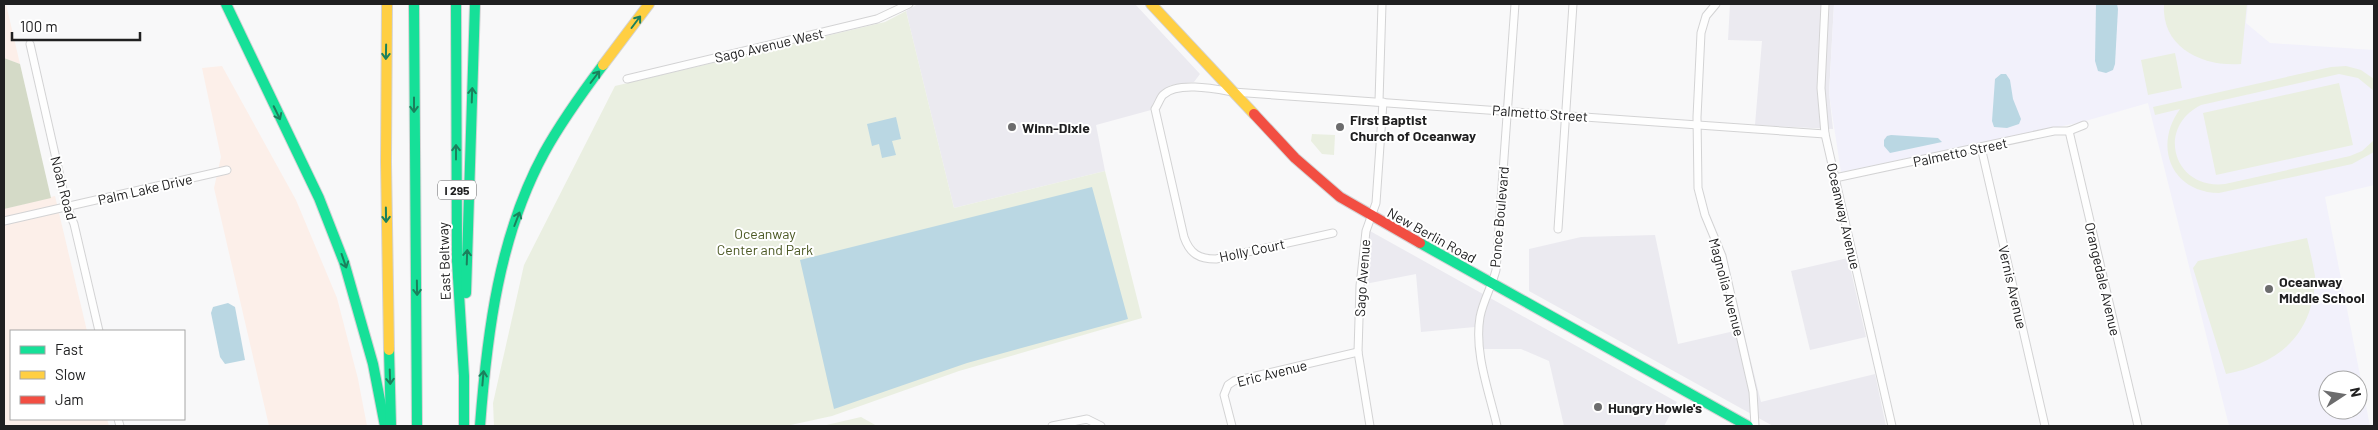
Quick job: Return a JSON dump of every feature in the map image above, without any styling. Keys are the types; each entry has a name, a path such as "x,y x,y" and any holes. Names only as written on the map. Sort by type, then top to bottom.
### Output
{"main road":[{"path":"218,4 256,70"},
{"path":"226,4 256,70 320,198 344,262 373,364 384,426"},
{"path":"387,4 386,174 391,426"},
{"name":"East Beltway","path":"414,4 417,426"},
{"name":"East Beltway","path":"456,4 457,261 464,376 464,426"},
{"path":"464,376 474,4"},
{"path":"480,426 483,378 491,316 500,275 524,202 563,121 650,4"},
{"name":"New Berlin Road","path":"1151,4 1320,181 1340,197 1493,285 1748,426"}],"street":[{"name":"Sago Avenue West","path":"627,79 877,19 909,4"},
{"name":"Sago Avenue","path":"1370,426 1358,352 1360,286 1366,231 1376,203 1381,101 1382,4"},
{"name":"Ponce Boulevard","path":"1497,426 1478,342 1480,314 1493,285 1515,4"},
{"path":"1558,230 1573,4"},
{"name":"Magnolia Avenue","path":"1716,4 1706,16 1701,33 1696,124 1698,188 1705,215 1722,256 1753,392 1755,426"},
{"name":"Oceanway Avenue","path":"1824,4 1820,88 1825,134 1892,426"},
{"name":"Noah Road","path":"30,44 67,207 74,224 99,330"},
{"name":"Palmetto Street","path":"1164,148 1156,109 1163,95 1173,89 1186,88 1825,134"},
{"name":"Palmetto Street","path":"1835,178 2054,131 2069,131 2084,125"},
{"name":"Orangedale Avenue","path":"2069,131 2138,426"},
{"name":"Vernis Avenue","path":"1981,147 2045,426"},
{"name":"Holly Court","path":"1164,148 1187,246 1202,259 1216,259 1333,233"},
{"name":"Palm Lake Drive","path":"4,221 227,170"},
{"name":"Eric Avenue","path":"1232,426 1224,395 1228,385 1234,381 1358,352"},
{"path":"1052,426 1087,419 1101,426"}],"shaded area":[{"path":"4,4 6,4 20,64 4,58"},
{"path":"918,4 1135,4 1200,74 1194,82 1171,85 1159,94 1151,110 1096,125 1105,171 954,208 906,11"},
{"path":"1730,4 1834,4 1829,93 1833,129 1755,125 1762,41 1728,40"},
{"name":"Oceanway Middle School","path":"1834,4 2248,4 2246,23 2270,43 2374,50 2374,185 2325,197 2359,370 2318,370 2318,420 2368,420 2368,416 2370,426 2229,426 2148,103 2082,122 1841,172 1829,94"},
{"path":"222,66 296,200 337,298 358,379 367,426 269,426 214,188 221,157 202,68"},
{"path":"55,196 87,330 10,330 10,420 107,420 109,426 4,426 4,209"},
{"path":"1370,231 1677,402 1664,426 1564,426 1549,361 1521,349 1475,349 1475,327 1421,332 1416,274 1365,284"},
{"path":"1655,235 1678,344 1743,329 1761,402 1875,374 1886,426 1773,426 1529,291 1529,249 1581,237"},
{"path":"1848,258 1866,337 1810,350 1791,271"}],"green space":[{"path":"2164,4 2247,4 2241,64 2213,62 2187,52 2169,32 2165,19"},
{"name":"Oceanway Center and Park","path":"906,11 954,208 1105,171 1142,318 959,371 832,416 786,426 494,426 493,403 524,265 615,86 885,22"},
{"path":"2175,53 2182,88 2148,95 2141,60"},
{"path":"4,58 20,64 51,198 4,209"},
{"path":"2346,66 2361,70 2374,79 2374,91 2358,78 2339,74 2201,105 2187,115 2178,128 2175,142 2177,155 2183,168 2193,177 2207,183 2225,184 2350,156 2362,151 2374,140 2374,152 2352,164 2219,193 2202,191 2189,185 2178,176 2171,164 2168,152 2168,138 2172,123 2180,109 2155,115 2153,107 2331,67"},
{"path":"2339,83 2353,145 2216,175 2203,113"},
{"path":"1312,134 1335,135 1334,155 1322,154 1311,141"},
{"path":"2307,238 2315,284 2306,321 2289,344 2279,353 2254,366 2226,374 2193,268 2198,261"},
{"path":"861,417 877,426 822,426"}],"water":[{"path":"2096,4 2117,4 2118,9 2115,64 2113,70 2106,73 2098,71 2095,61"},
{"path":"2001,74 2006,74 2010,80 2013,99 2021,119 2019,124 2007,128 1994,127 1992,121 1995,79"},
{"path":"896,117 901,139 892,141 896,155 882,158 879,144 872,146 867,124"},
{"path":"1887,136 1938,138 1942,142 1890,153 1884,146 1884,140"},
{"path":"1092,187 1128,319 967,363 834,409 800,260"},
{"path":"228,303 235,307 245,360 225,364 220,357 211,313 213,307"}],"traffic: fast":[{"path":"226,4 319,198 344,262 373,364 385,426"},
{"path":"414,4 417,426"},
{"path":"456,4 457,261 464,376 464,426"},
{"path":"466,293 475,4"},
{"path":"480,426 491,321 506,251 516,218 544,153 572,108 603,65"},
{"path":"1420,243 1748,426"},
{"path":"389,350 391,426"}],"traffic: slow":[{"path":"387,4 386,162 389,350"},
{"path":"603,65 649,4"},
{"path":"1151,4 1254,114"}],"traffic: jam":[{"path":"1254,114 1295,158 1340,197 1420,243"}],"place":[{"name":"Winn-Dixie","path":"1012,127"},
{"name":"First Baptist Church of Oceanway","path":"1340,127"},
{"name":"Oceanway Middle School","path":"2269,289"},
{"name":"Hungry Howie's","path":"1598,407"}]}
